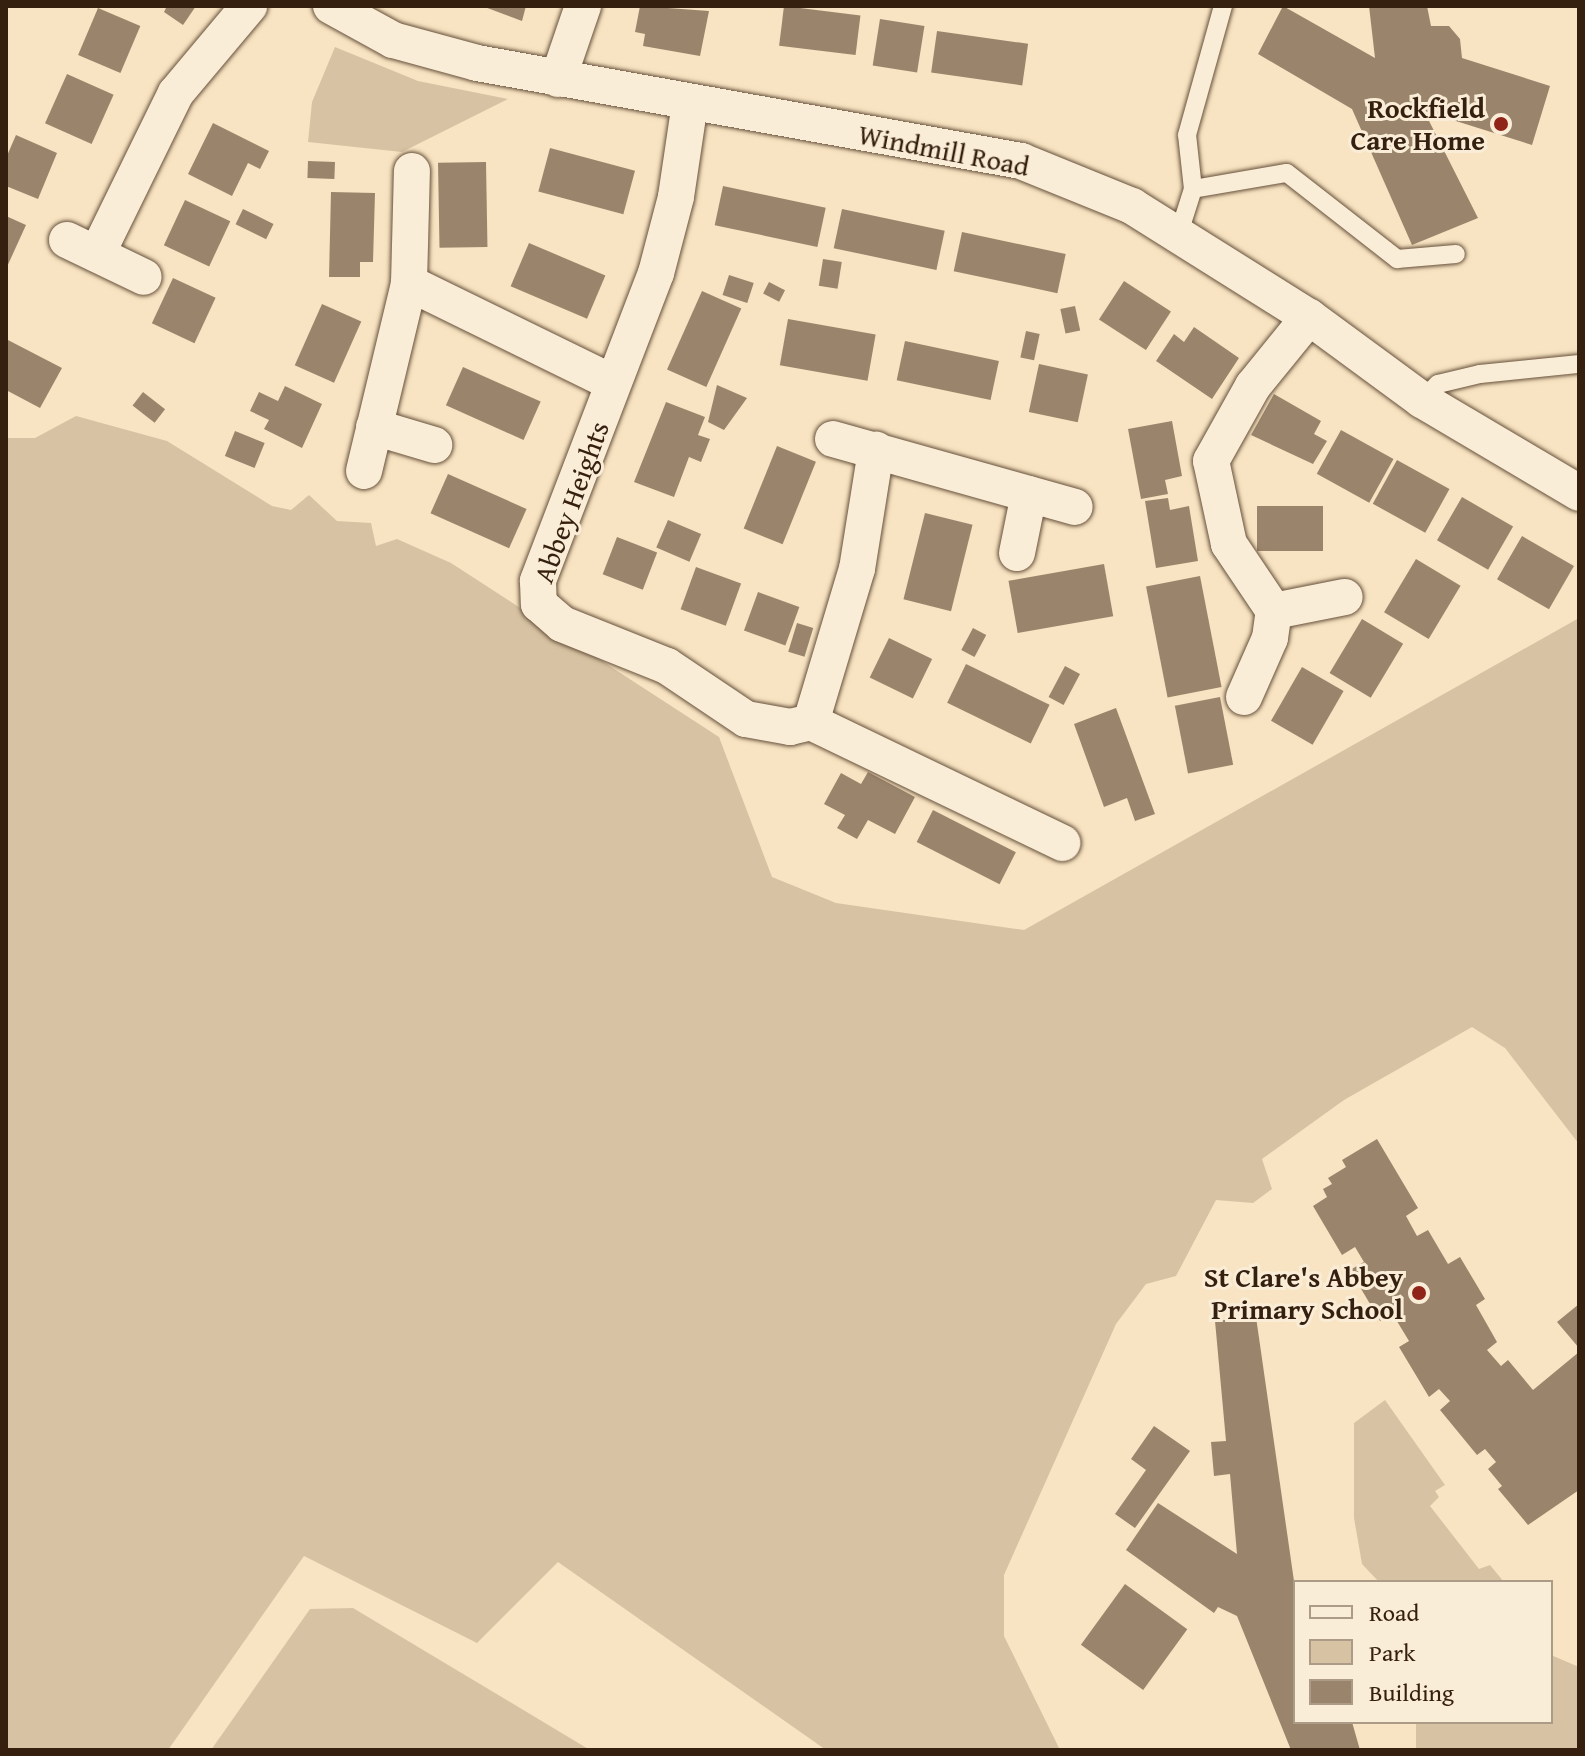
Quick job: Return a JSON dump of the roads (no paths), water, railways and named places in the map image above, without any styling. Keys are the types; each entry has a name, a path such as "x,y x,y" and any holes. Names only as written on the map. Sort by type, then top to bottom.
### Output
{"street":[{"path":"144,277 82,247 176,93 249,6"},
{"name":"Windmill Road","path":"331,6 393,40 558,79 1021,161 1132,206 1309,317 1422,400 1579,493"},
{"path":"558,79 583,6"},
{"name":"Abbey Heights","path":"690,103 676,197 656,273 538,581 539,604 562,624 667,666 746,719 790,727 811,722 1062,843"},
{"path":"364,471 409,283 412,171"},
{"name":"Abbey Heights","path":"409,283 613,383"},
{"path":"1244,697 1270,638 1274,611 1229,544 1211,461 1253,386 1309,317"},
{"path":"374,427 434,445"},
{"path":"833,439 1075,507"},
{"path":"811,722 857,569 876,450"},
{"path":"1017,553 1029,494"},
{"path":"1274,611 1345,597"}],"lane":[{"path":"1178,236 1193,189 1187,135 1223,6"},
{"path":"1193,189 1287,173 1397,259 1456,254"},
{"path":"1422,400 1438,384 1480,374 1579,364"}],"place":[{"name":"Rockfield Care Home","path":"1501,124"},
{"name":"St Clare's Abbey Primary School","path":"1419,1293"}]}
